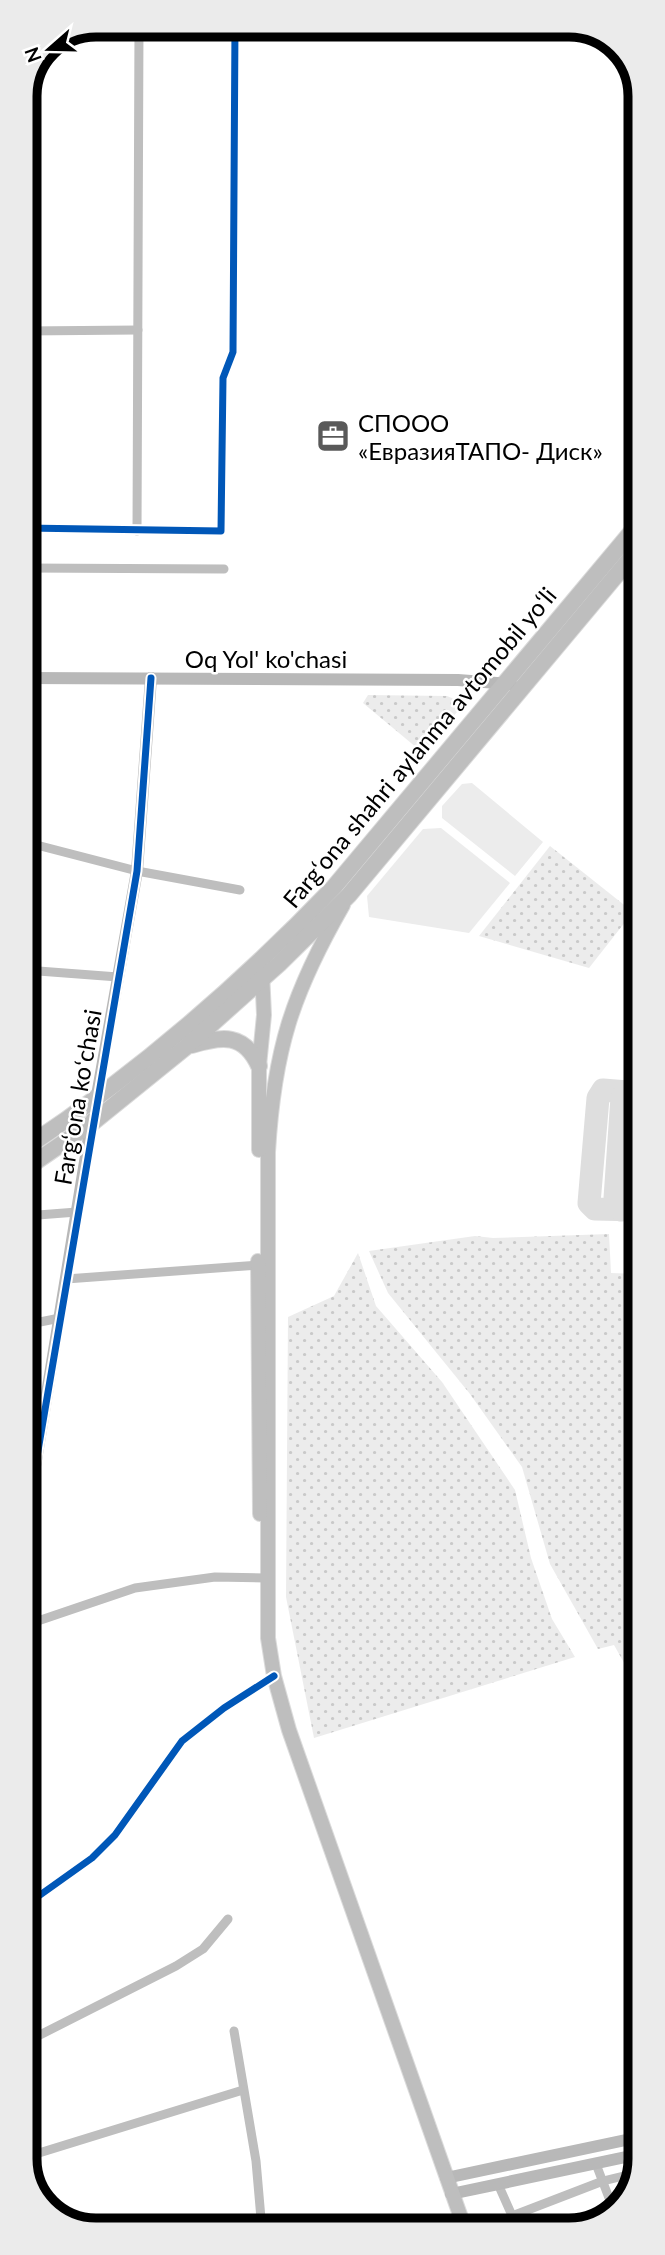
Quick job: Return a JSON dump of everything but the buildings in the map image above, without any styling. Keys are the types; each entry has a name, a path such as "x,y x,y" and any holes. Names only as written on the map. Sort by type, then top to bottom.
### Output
{"highway":[{"name":"Fargʻona shahri aylanma avtomobil yoʻli","path":"37,1161 92,1123 186,1047 264,978 349,895 628,537"},
{"name":"Fargʻona shahri aylanma avtomobil yoʻli","path":"37,1140 97,1097 243,979 334,887 628,560"},
{"path":"186,1047 230,1037 239,1040 253,1053 259,1066"}],"main road":[{"path":"349,895 312,959 284,1033 271,1093 268,1152 268,1638 274,1676 289,1730 460,2218"},
{"path":"259,960 264,978 264,1015 259,1066 258,1491 266,1578"}],"street":[{"path":"137,531 139,37"},
{"path":"37,528 221,531 223,377 233,352 235,37"},
{"path":"37,331 138,330"},
{"path":"37,568 223,569"},
{"name":"Oq Yol' ko'chasi","path":"37,678 514,686"},
{"name":"Fargʻona koʻchasi","path":"37,1454 137,871 151,678"},
{"path":"37,845 137,871 240,890"},
{"path":"37,971 118,976"},
{"path":"37,1215 77,1212"},
{"path":"66,1279 258,1265"},
{"path":"37,1323 60,1318"},
{"path":"37,1418 43,1417"},
{"path":"37,1621 135,1588 215,1577 266,1578"},
{"path":"37,1897 92,1858 115,1835 182,1741 274,1676"},
{"path":"37,2036 176,1966 203,1949 228,1919"},
{"path":"234,2031 261,2218"},
{"path":"37,2154 243,2090"},
{"path":"446,2178 628,2140"},
{"path":"451,2194 628,2157"},
{"path":"596,2164 611,2201"},
{"path":"498,2184 512,2216 603,2181 626,2175"}],"shaded area":[{"path":"368,695 447,696 454,699 457,712 423,753 363,703"},
{"path":"472,783 543,842 515,876 442,818 442,806 462,784"},
{"path":"441,828 510,883 469,933 369,917 367,896 423,829"},
{"path":"550,846 628,908 628,918 589,968 479,936"},
{"path":"609,1234 611,1273 628,1274 628,1670 614,1645 598,1649 550,1564 522,1467 470,1394 388,1293 369,1251 475,1236 493,1238"},
{"path":"358,1253 376,1306 442,1382 515,1490 531,1558 552,1619 575,1657 314,1738 286,1597 288,1317 334,1296"}],"taxiway":[{"path":"628,1092 603,1090 598,1098 589,1203 595,1209 628,1210"},
{"path":"621,1210 615,1198 622,1097 627,1092"}],"cycle path":[{"path":"37,528 221,531 223,378 233,352 235,37"},
{"path":"37,1457 137,871 151,678"},
{"path":"37,1897 92,1858 115,1835 182,1741 224,1708 274,1676"}],"place":[{"name":"СПООО «ЕвразияТАПО- Диск»","path":"333,436"}]}
